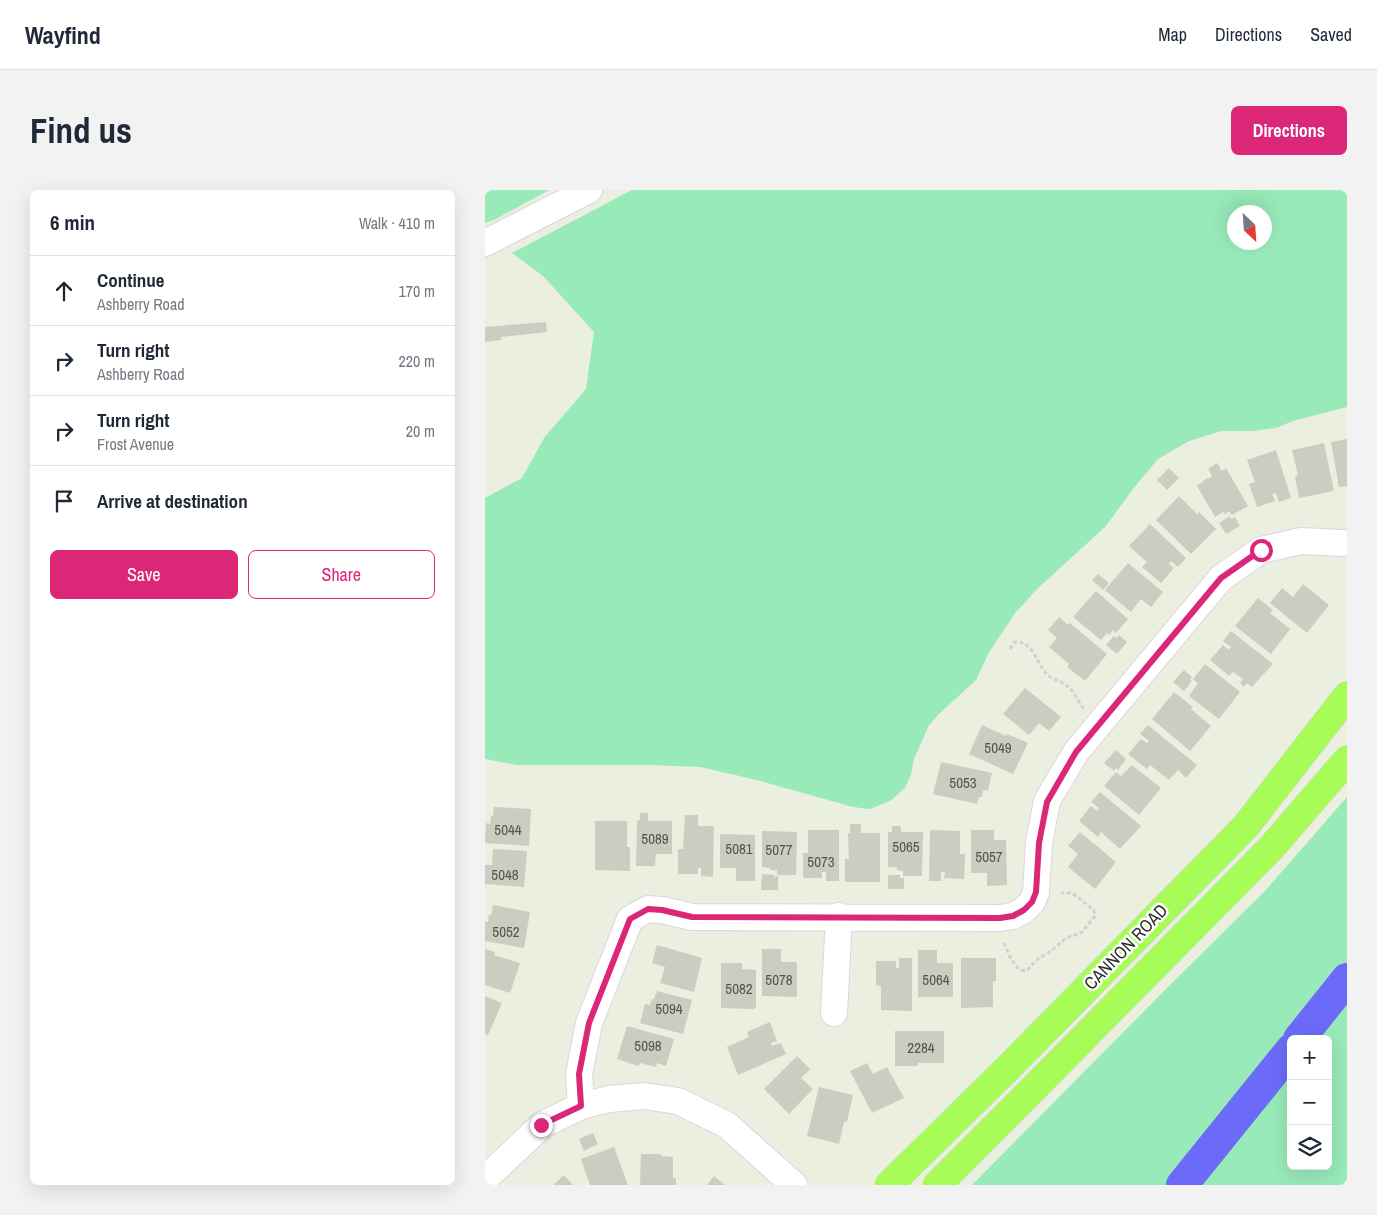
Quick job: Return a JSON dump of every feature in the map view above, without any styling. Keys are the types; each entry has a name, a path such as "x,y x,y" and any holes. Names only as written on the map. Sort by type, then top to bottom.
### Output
{"main road":[{"name":"CANNON ROAD","path":"889,1185 1010,1066 1246,826 1347,696"},
{"name":"CANNON ROAD","path":"937,1185 1271,848 1347,760"}],"street":[{"path":"485,243 589,190"},
{"path":"581,1106 579,1074 589,1023 630,919 648,909 662,910 692,917 1000,918 1013,916 1024,910 1032,902 1036,892 1039,843 1047,802 1071,760 1221,578 1261,550 1301,542 1342,543"},
{"path":"834,1013 839,916"},
{"path":"485,1179 541,1125 581,1106 609,1098 644,1096 678,1101 727,1125 794,1185"}],"path":[{"path":"1010,649 1015,642 1025,644 1032,650 1041,667 1049,676 1066,684 1085,710"},
{"path":"1004,943 1016,967 1026,971 1039,958 1051,951 1066,938 1081,933 1096,913 1073,894 1061,893"}],"green space":[{"path":"485,190 549,190 485,223"},
{"path":"632,190 1347,190 1347,407 1293,421 1276,428 1251,431 1221,431 1189,441 1158,459 1105,527 1037,589 1016,612 989,652 976,680 929,725 914,759 911,774 905,788 890,801 870,809 853,807 757,780 700,767 517,765 485,759 485,498 522,478 544,438 586,389 594,332 543,276 512,253"},
{"path":"1347,797 1347,1185 972,1185 1265,891"}],"building":[{"path":"546,322 547,332 501,337 501,340 485,342 485,327"},
{"path":"1347,439 1347,486 1339,487 1331,442"},
{"path":"1324,443 1334,491 1299,498 1295,476 1298,475 1292,450"},
{"path":"1276,450 1291,498 1279,502 1276,493 1272,494 1275,501 1257,507 1249,484 1255,482 1247,460"},
{"path":"1217,463 1222,471 1226,468 1248,506 1232,515 1229,511 1215,517 1197,486 1212,476 1208,469"},
{"path":"1169,468 1179,478 1167,490 1157,480"},
{"path":"1179,496 1216,529 1191,554 1156,520"},
{"path":"1230,516 1231,519 1235,517 1240,526 1226,534 1219,523"},
{"path":"1150,524 1186,558 1178,567 1171,561 1169,564 1174,568 1161,583 1142,567 1147,562 1129,546"},
{"path":"1128,563 1163,592 1151,607 1141,599 1131,612 1105,590"},
{"path":"1098,574 1109,583 1103,590 1092,580"},
{"path":"1303,584 1329,605 1307,633 1270,603 1282,588 1293,597"},
{"path":"1096,591 1128,619 1116,633 1113,630 1109,635 1107,633 1101,640 1073,617"},
{"path":"1258,598 1273,610 1270,613 1290,629 1271,654 1235,626"},
{"path":"1059,617 1068,625 1070,623 1107,654 1085,681 1067,667 1069,664 1049,647 1057,638 1048,630"},
{"path":"1231,631 1273,664 1252,687 1247,683 1244,687 1240,683 1243,679 1233,672 1229,676 1210,660 1223,645 1229,650 1231,647 1223,641"},
{"path":"1119,635 1127,642 1117,654 1106,645 1114,636 1116,638"},
{"path":"1205,664 1240,692 1219,719 1189,696 1198,683 1193,679"},
{"path":"1184,670 1192,677 1190,680 1192,681 1184,691 1173,682"},
{"path":"1025,688 1061,717 1049,731 1039,723 1029,735 1003,714"},
{"path":"1174,692 1193,707 1191,709 1211,726 1190,751 1152,719"},
{"path":"982,725 1028,743 1013,774 969,754"},
{"path":"1148,725 1197,765 1186,778 1178,770 1169,780 1150,765 1147,769 1128,754 1141,739 1147,743 1149,741 1140,734"},
{"path":"1116,750 1126,759 1118,770 1116,768 1114,771 1104,763"},
{"path":"941,762 992,773 988,791 983,790 982,797 979,797 977,804 933,794"},
{"path":"1132,765 1161,788 1139,815 1104,786 1116,772 1121,776"},
{"path":"1100,792 1141,826 1120,849 1101,832 1098,837 1079,821 1091,806 1097,811 1099,808 1091,802"},
{"path":"494,807 531,809 529,846 485,843 486,823 490,824"},
{"path":"640,813 648,813 648,821 672,821 672,854 656,854 655,866 636,866 637,821 640,820"},
{"path":"685,815 698,815 698,826 714,826 713,877 701,876 701,868 698,868 698,874 678,874 678,849 683,849"},
{"path":"595,821 627,821 627,847 630,847 630,871 595,870"},
{"path":"850,824 861,824 861,833 880,833 880,882 845,882 845,859 849,859 848,833 850,833"},
{"path":"892,826 901,826 901,832 923,832 922,876 903,876 903,871 897,870 897,867 888,867 888,832 892,832"},
{"path":"808,830 839,830 839,881 826,881 826,872 822,872 822,878 803,878 803,853 808,853"},
{"path":"930,830 960,831 960,854 965,854 964,879 944,878 945,872 941,872 941,881 929,881"},
{"path":"971,830 994,830 994,840 1006,840 1007,885 987,886 987,873 971,873"},
{"path":"762,831 797,832 796,875 777,875 777,870 762,867"},
{"path":"1080,832 1116,862 1095,889 1068,867 1078,854 1068,846"},
{"path":"720,834 755,835 755,881 736,881 736,868 720,868"},
{"path":"493,849 527,851 524,887 485,884 485,865 492,865"},
{"path":"762,874 778,876 778,890 761,890"},
{"path":"888,875 900,875 900,878 904,878 904,889 888,889"},
{"path":"493,905 530,912 524,948 485,941 485,922 488,922"},
{"path":"657,945 702,958 694,992 660,983 665,967 652,963"},
{"path":"485,949 495,952 494,955 520,963 510,993 485,985"},
{"path":"762,949 781,949 781,962 797,962 797,997 762,996"},
{"path":"918,950 937,950 937,963 953,963 953,997 918,997"},
{"path":"899,958 912,958 912,1011 881,1010 881,986 876,985 876,961 896,961 896,968 899,968"},
{"path":"961,958 996,958 996,981 993,981 993,1007 961,1008"},
{"path":"721,963 742,963 742,969 756,970 756,1008 721,1008"},
{"path":"657,991 692,1000 683,1034 640,1023 645,1004 650,1005"},
{"path":"485,996 502,1003 488,1035 485,1034"},
{"path":"770,1022 777,1041 771,1043 772,1046 781,1043 786,1054 738,1075 727,1047 749,1037 747,1032"},
{"path":"627,1026 674,1039 666,1066 657,1063 656,1067 640,1063 639,1066 617,1059"},
{"path":"895,1031 944,1031 944,1063 918,1063 918,1066 895,1066"},
{"path":"797,1056 810,1069 801,1078 813,1089 789,1114 764,1089"},
{"path":"867,1063 873,1074 887,1067 904,1098 872,1113 850,1071"},
{"path":"819,1087 853,1095 847,1122 844,1122 839,1144 807,1136"},
{"path":"593,1133 598,1144 584,1151 579,1139"},
{"path":"614,1147 628,1185 590,1185 581,1159"},
{"path":"641,1154 661,1154 661,1156 673,1157 673,1178 676,1178 676,1185 640,1185"},
{"path":"564,1175 573,1185 553,1185"},
{"path":"714,1176 725,1185 707,1185"}],"waterway":[{"path":"1302,1035 1347,979"},
{"path":"1182,1185 1287,1055"}],"route":[{"path":"541,1125 581,1106 579,1074 589,1023 630,919 648,909 662,910 692,917 1000,918 1013,916 1024,910 1032,902 1036,892 1039,843 1047,802 1076,752 1221,578 1261,550"}]}
